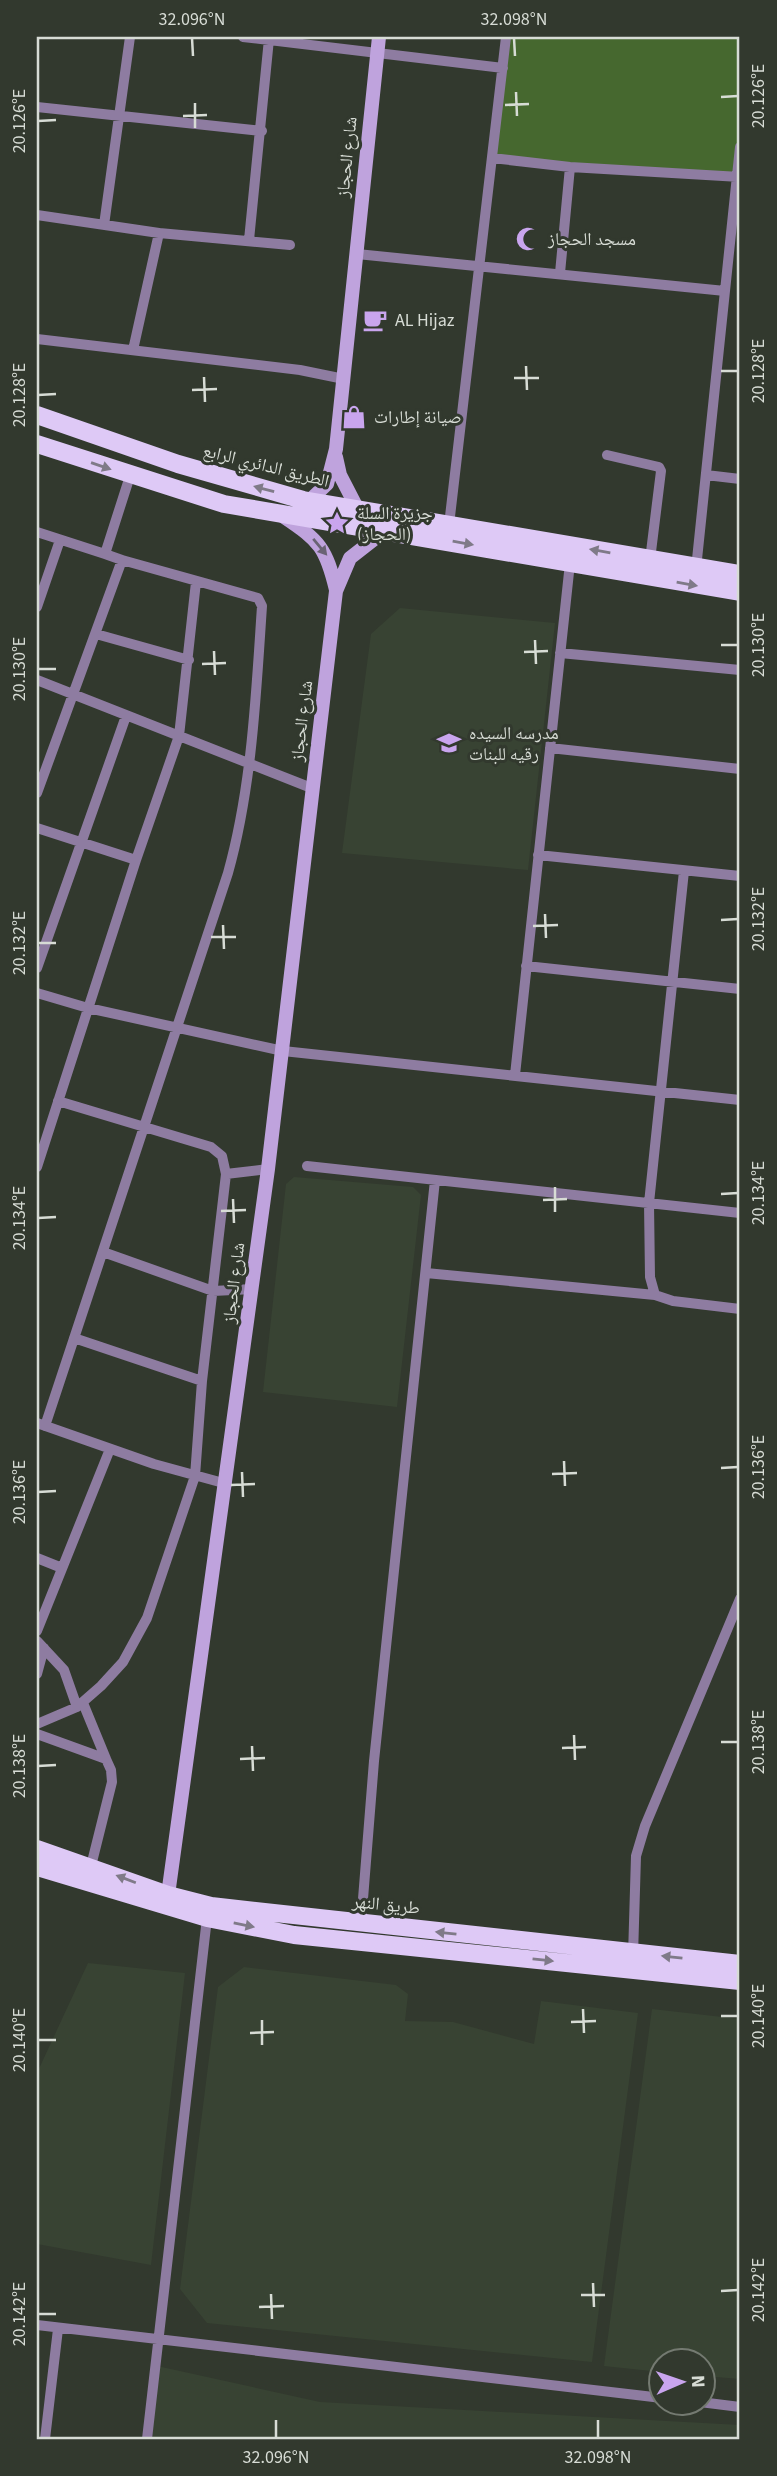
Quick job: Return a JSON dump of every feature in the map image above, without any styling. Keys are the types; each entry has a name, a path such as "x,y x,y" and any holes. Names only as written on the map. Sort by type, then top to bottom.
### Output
{"main road":[{"name":"شارع الحجاز","path":"309,501 327,484 335,449 379,37"},
{"name":"الطريق الدائري الرابع","path":"37,415 187,467 309,501 356,506 696,569 740,574"},
{"path":"37,444 224,504 284,517 452,541 740,592"},
{"name":"شارع الحجاز","path":"335,449 340,475 356,506"},
{"name":"شارع الحجاز","path":"284,517 310,536 327,555 336,591"},
{"name":"شارع الحجاز","path":"169,1895 253,1289 336,591 350,558 382,533"},
{"name":"طريق النهر","path":"37,1849 169,1895 211,1906 633,1961 740,1981"},
{"name":"طريق النهر","path":"37,1867 207,1919 294,1934 633,1961 740,1964"}],"street":[{"path":"104,225 130,37"},
{"path":"243,37 503,68"},
{"path":"449,525 506,37"},
{"path":"249,240 269,40"},
{"path":"37,107 262,131"},
{"path":"696,569 739,177 740,147"},
{"path":"492,158 570,167 739,177"},
{"path":"560,273 570,167"},
{"path":"37,215 159,233 290,245"},
{"path":"134,350 159,233"},
{"path":"357,254 480,264 725,291"},
{"path":"37,339 344,379"},
{"path":"607,455 659,467 662,471 650,560"},
{"path":"706,475 740,479"},
{"path":"105,554 130,476"},
{"path":"37,532 122,560 258,598 262,606 238,837 103,1252 41,1424 195,1476 227,1484"},
{"path":"37,607 60,540"},
{"path":"37,793 122,560"},
{"path":"515,1075 570,563"},
{"path":"38,1162 179,736 197,582"},
{"path":"96,634 189,660"},
{"path":"560,653 740,670"},
{"path":"37,680 314,789"},
{"path":"37,968 126,716"},
{"path":"550,748 740,769"},
{"path":"37,828 136,860"},
{"path":"538,855 740,876"},
{"path":"655,1294 649,1277 649,1203 684,871"},
{"path":"526,966 740,989"},
{"path":"37,993 88,1008 283,1051 740,1100"},
{"path":"37,1724 80,1705 123,1662 139,1638 195,1476 202,1381 226,1174 224,1162 217,1150 58,1101"},
{"path":"307,1166 740,1213"},
{"path":"226,1174 268,1169"},
{"path":"361,1924 374,1761 435,1181"},
{"path":"103,1252 213,1291 253,1289"},
{"path":"426,1273 655,1294 673,1301 740,1309"},
{"path":"74,1338 202,1381"},
{"path":"37,1631 110,1448"},
{"path":"37,1558 62,1567"},
{"path":"633,1961 636,1856 645,1826 740,1599"},
{"path":"40,1644 64,1670 111,1770 112,1782 91,1866"},
{"path":"37,1674 40,1644"},
{"path":"37,1734 106,1759"},
{"path":"147,2439 207,1919"},
{"path":"37,2325 648,2396"},
{"path":"45,2439 58,2329"},
{"path":"718,2405 740,2407"}],"shaded area":[{"name":"مدرسه السيده رقيه للبنات","path":"400,608 555,623 528,870 342,853 371,634"},
{"path":"294,1177 413,1187 421,1195 397,1407 263,1392 286,1184"},
{"path":"88,1963 185,1973 151,2265 37,2244 37,2073"},
{"path":"244,1967 396,1985 408,1994 405,2021 453,2022 534,2044 541,2001 638,2013 592,2362 207,2323 180,2289 218,1987"},
{"path":"652,2009 740,2019 740,2379 718,2377 718,2346 648,2346 648,2371 604,2366"},
{"path":"157,2366 320,2402 740,2425 740,2439 142,2439"}],"green space":[{"path":"507,37 740,37 740,182 493,157"}],"place":[{"name":"مسجد الحجاز","path":"528,239"},
{"name":"AL Hijaz","path":"375,320"},
{"name":"صيانة إطارات","path":"354,417"},
{"name":"جزيرة السلة (الحجاز)","path":"337,523"},
{"name":"مدرسه السيده رقيه للبنات","path":"449,743"}]}
